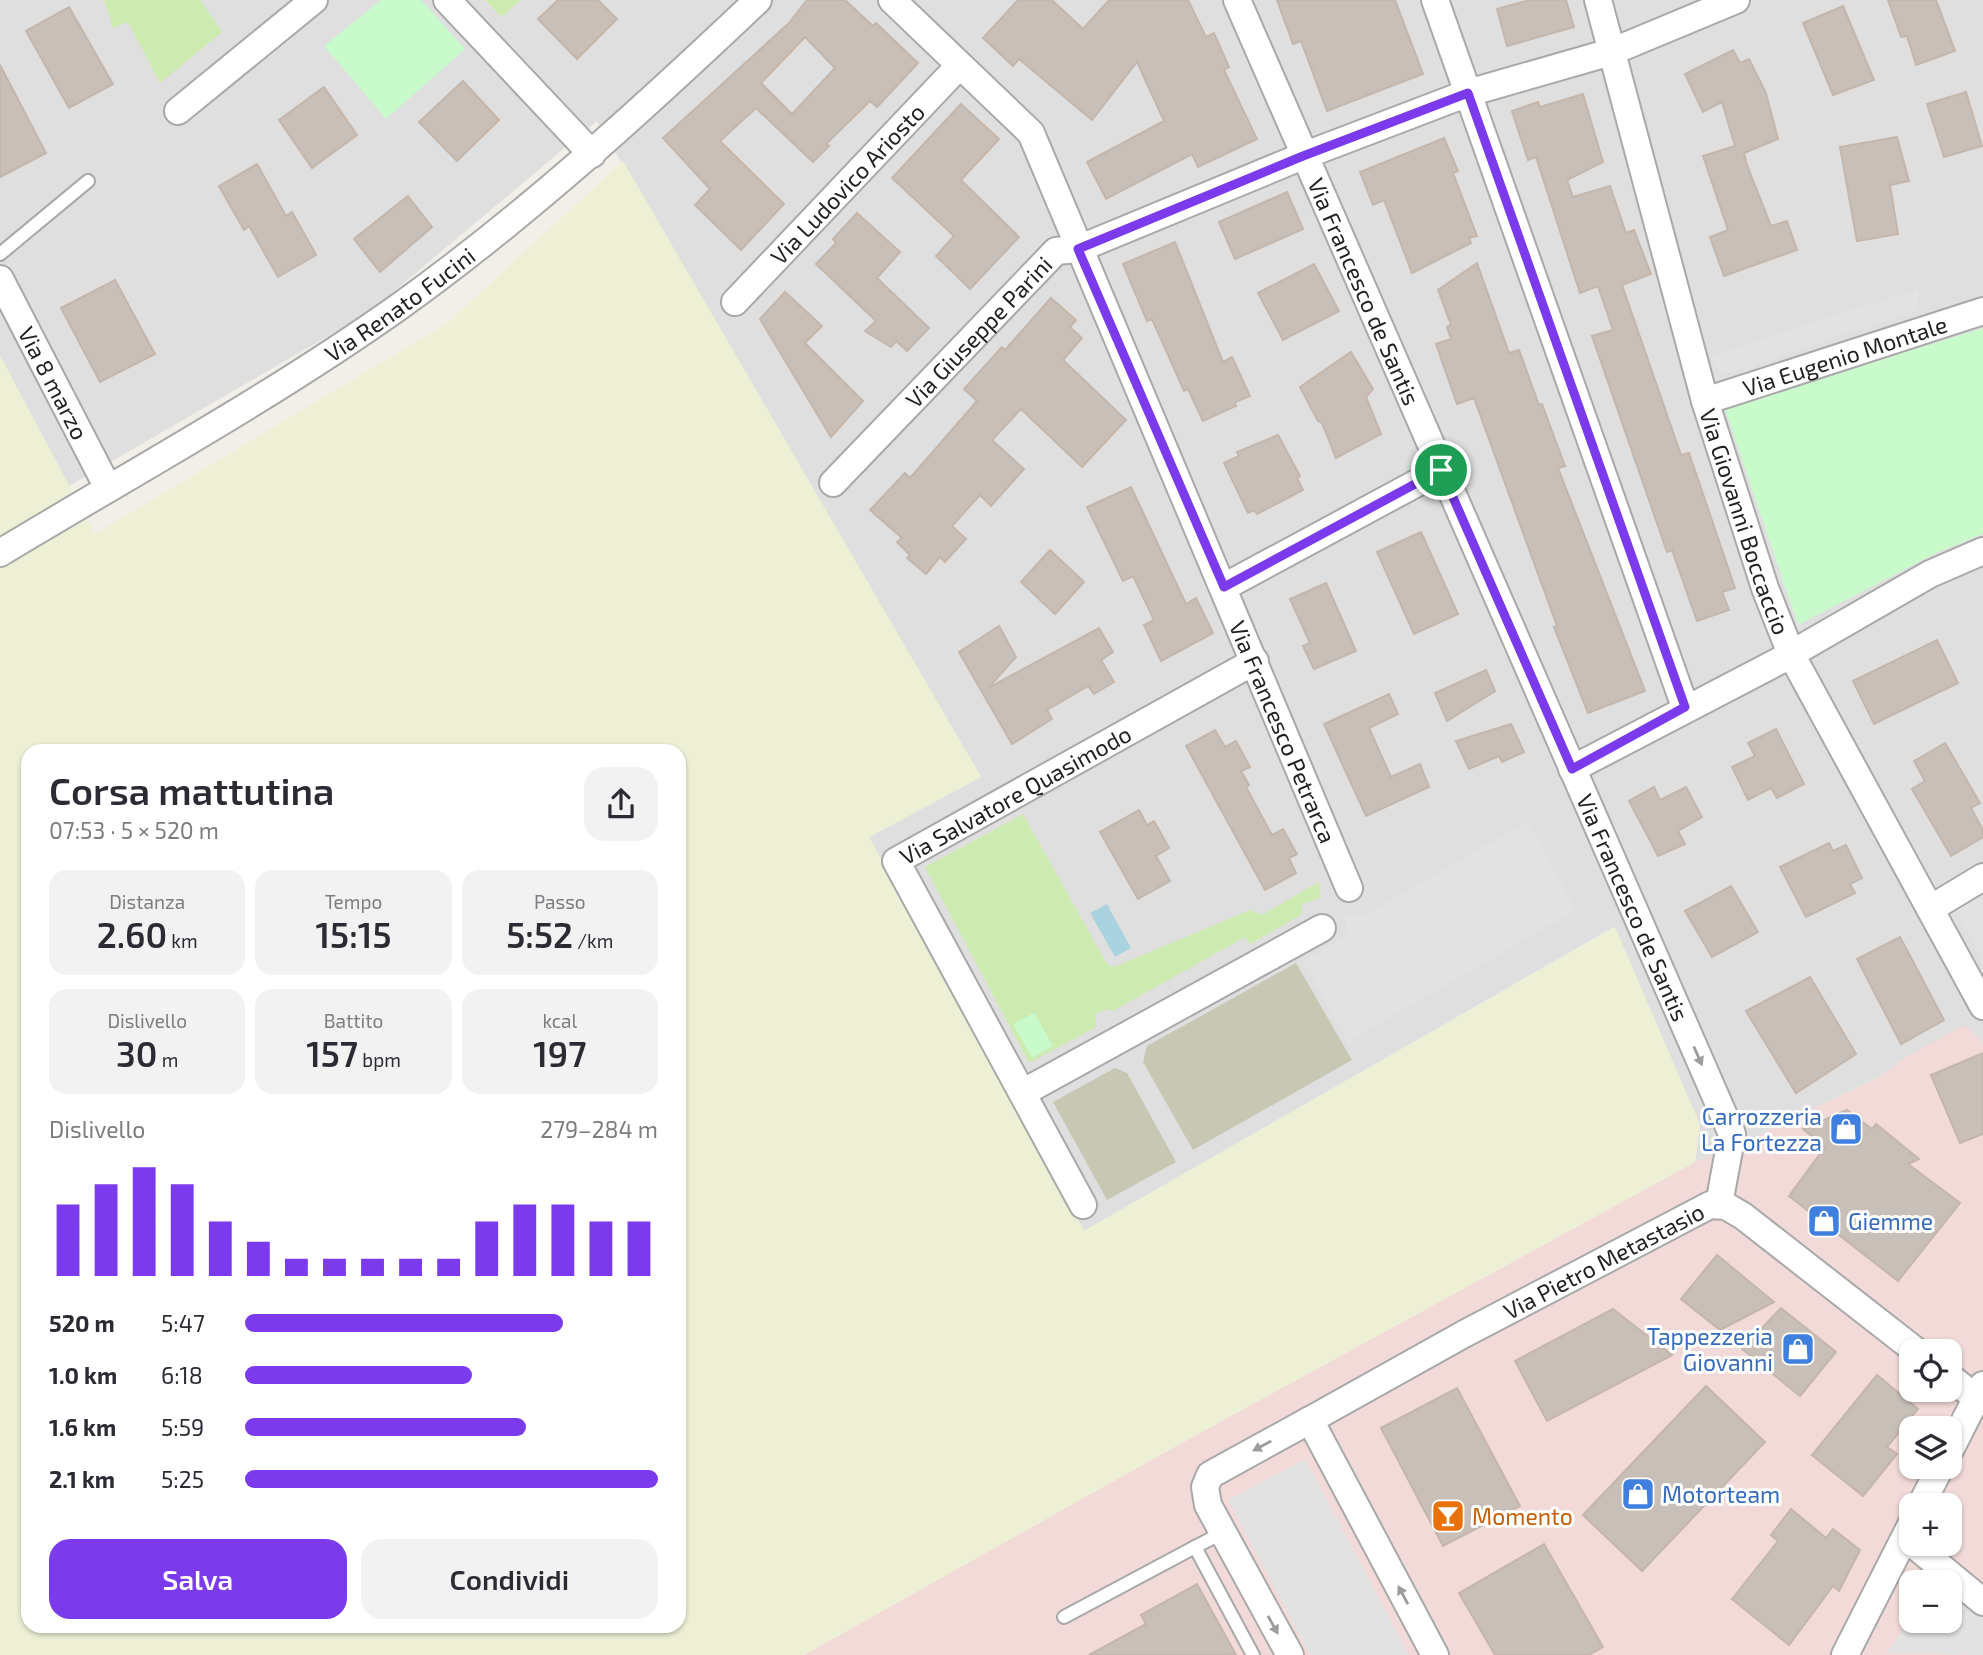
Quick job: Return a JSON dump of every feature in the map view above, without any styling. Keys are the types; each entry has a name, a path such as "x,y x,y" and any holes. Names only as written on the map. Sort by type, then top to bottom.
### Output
{"street":[{"path":"178,111 314,0"},
{"path":"447,0 592,154"},
{"name":"Via Renato Fucini","path":"0,553 269,393 400,305 592,154 758,0"},
{"name":"Via Francesco Petrarca","path":"892,0 1031,133 1349,888"},
{"name":"Via Francesco de Santis","path":"1237,0 1732,1134 1719,1204"},
{"path":"1435,0 1685,707"},
{"name":"Via Giovanni Boccaccio","path":"1598,0 1705,401 1765,588 1791,654 1983,1006"},
{"name":"Via Giuseppe Parini","path":"832,483 1056,251 1078,249 1303,156 1468,93 1611,52 1736,0"},
{"name":"Via Ludovico Ariosto","path":"735,302 959,66"},
{"name":"Via 8 marzo","path":"0,279 108,488"},
{"name":"Via Eugenio Montale","path":"1705,401 1983,311"},
{"path":"1224,587 1441,470"},
{"path":"1572,769 1685,707 1791,654 1930,574 1983,551"},
{"name":"Via Salvatore Quasimodo","path":"1083,1205 1024,1092 896,861 1255,661"},
{"path":"1930,909 1983,877"},
{"path":"1024,1092 1322,928"},
{"name":"Via Pietro Metastasio","path":"1290,1655 1208,1505 1205,1487 1210,1475 1694,1211 1719,1204 1743,1216 1901,1339"},
{"path":"1962,1383 1980,1392 1962,1427"},
{"path":"1310,1420 1435,1655"},
{"path":"1845,1655 1900,1556"},
{"path":"1931,1556 1983,1602"}],"lane":[{"path":"0,254 88,181"},
{"path":"1064,1617 1222,1533"},
{"path":"1195,1547 1253,1655"}],"shaded area":[{"path":"0,0 1983,0 1983,1043 1977,1038 1906,1057 1881,1076 1741,1144 1695,1162 1700,1125 1614,927 1084,1231 869,837 981,777 597,121 368,313 69,486 0,356"},
{"path":"623,161 981,777 869,837 1084,1231 1615,927 1700,1125 1695,1162 1176,1446 804,1655 0,1655 0,356 95,534 446,324"},
{"path":"1918,289 1918,310 1723,375 1710,356"},
{"path":"1528,821 1576,910 1348,1042 1303,961 1348,935 1344,916 1368,913"},
{"path":"1983,892 1983,960 1955,908"},
{"path":"1296,963 1352,1060 1193,1150 1143,1062 1147,1046"},
{"path":"1964,1025 1983,1043 1983,1655 804,1655 1176,1446 1695,1162 1741,1144 1881,1076 1906,1057"},
{"path":"1115,1068 1127,1073 1176,1162 1107,1200 1053,1102"},
{"path":"1305,1459 1409,1655 1310,1655 1228,1500"},
{"path":"1962,1602 1983,1619 1983,1655 1887,1653 1900,1633 1962,1633"}],"green space":[{"path":"104,0 200,0 222,32 160,83 128,22 113,28"},
{"path":"381,0 421,0 465,49 386,119 324,46"},
{"path":"485,0 521,0 501,17"},
{"path":"1983,328 1983,534 1936,553 1798,625 1725,409"},
{"path":"1023,814 1107,964 1114,967 1250,910 1262,915 1319,882 1321,898 1302,904 1301,915 1250,944 1245,937 1113,1011 1107,1009 1096,1014 1096,1027 1029,1063 925,867"},
{"path":"1034,1013 1053,1046 1032,1058 1013,1024"}],"water":[{"path":"1107,904 1131,948 1115,957 1090,913"}],"building":[{"path":"558,0 598,0 617,19 577,59 538,19"},
{"path":"807,0 845,0 873,26 876,23 918,63 877,107 870,101 826,144 829,146 813,162 756,108 720,141 784,204 741,250 695,205 710,189 663,138 789,23","holes":["805,37 835,68 792,114 761,83"]},
{"path":"1018,0 1052,0 1083,29 1109,0 1188,0 1206,37 1214,33 1229,67 1224,70 1257,139 1198,167 1192,154 1106,199 1087,162 1164,121 1137,62 1092,120 1019,59 1013,66 983,38"},
{"path":"1277,0 1395,0 1423,74 1327,111 1301,41 1293,44"},
{"path":"1530,0 1566,0 1574,27 1507,46 1497,9"},
{"path":"1888,0 1936,0 1955,51 1916,65 1907,36 1901,37"},
{"path":"1843,6 1874,80 1833,95 1803,23"},
{"path":"69,7 113,84 69,108 26,31"},
{"path":"1733,50 1740,63 1749,59 1766,93 1778,139 1744,153 1747,165 1771,226 1787,221 1797,250 1724,276 1710,237 1728,230 1703,156 1735,146 1722,102 1703,112 1685,74"},
{"path":"0,65 46,153 0,177"},
{"path":"463,81 499,120 457,161 419,122"},
{"path":"324,87 357,135 312,168 279,120"},
{"path":"1966,92 1982,146 1944,157 1927,104"},
{"path":"1583,94 1603,162 1567,180 1573,197 1610,186 1626,233 1634,230 1651,274 1622,285 1681,455 1689,453 1735,588 1722,592 1729,610 1697,621 1672,550 1667,552 1592,336 1613,330 1598,286 1580,293 1536,157 1528,160 1512,111 1538,102 1540,107"},
{"path":"961,104 999,139 961,180 1019,237 970,289 936,256 954,236 892,178"},
{"path":"1897,137 1909,181 1890,185 1898,234 1857,241 1840,147"},
{"path":"1444,138 1458,171 1453,173 1477,236 1469,238 1471,243 1412,273 1384,200 1373,205 1360,172"},
{"path":"257,164 286,216 292,212 316,255 278,277 249,226 244,230 219,186"},
{"path":"1287,192 1303,229 1235,259 1219,222"},
{"path":"408,196 432,227 380,272 354,239"},
{"path":"857,213 900,252 877,278 929,328 907,351 896,341 891,347 865,331 876,321 816,264 836,243 833,239"},
{"path":"1175,242 1223,362 1232,357 1250,396 1235,402 1236,406 1203,421 1188,389 1184,391 1152,319 1147,321 1123,264"},
{"path":"1477,263 1509,353 1519,350 1539,405 1542,404 1565,466 1558,468 1645,691 1588,713 1554,627 1557,626 1474,398 1457,404 1436,344 1451,339 1447,327 1451,325 1438,290"},
{"path":"1314,264 1339,311 1283,340 1258,293"},
{"path":"115,280 155,354 100,382 61,308"},
{"path":"785,292 822,326 805,343 863,401 831,437 760,319"},
{"path":"1051,298 1076,320 1070,327 1082,338 1063,360 1126,420 1082,467 1021,409 992,440 1024,469 991,506 980,495 952,526 966,539 945,562 940,557 926,574 907,558 910,555 897,542 902,538 870,510 905,473 910,478 977,401 964,389 1002,347 1005,350"},
{"path":"1351,352 1373,389 1366,397 1381,434 1336,458 1322,423 1318,421 1300,387"},
{"path":"1278,435 1300,476 1297,478 1303,490 1257,514 1254,510 1248,513 1224,463 1239,456 1237,452"},
{"path":"1131,487 1186,604 1196,598 1213,633 1161,661 1144,625 1154,620 1133,576 1123,581 1087,507"},
{"path":"1421,532 1458,614 1414,634 1377,552"},
{"path":"1050,550 1084,582 1055,614 1021,582"},
{"path":"1326,583 1356,651 1314,669 1303,646 1310,643 1290,599"},
{"path":"999,626 1016,657 988,688 1099,628 1113,652 1101,660 1114,682 1094,694 1088,686 1047,710 1052,719 1012,744 959,652"},
{"path":"1937,640 1958,683 1874,724 1853,681"},
{"path":"1486,670 1495,691 1447,721 1435,693"},
{"path":"1389,694 1398,714 1369,728 1391,777 1420,764 1429,787 1366,816 1324,724"},
{"path":"1511,724 1524,752 1502,762 1499,756 1469,769 1456,741"},
{"path":"1776,729 1804,784 1777,798 1771,788 1748,800 1732,767 1755,756 1748,743"},
{"path":"1215,730 1225,747 1236,741 1250,767 1241,771 1249,785 1246,787 1272,835 1283,829 1297,854 1289,858 1296,873 1265,890 1186,746"},
{"path":"1945,743 1980,803 1971,808 1983,830 1983,837 1951,856 1912,789 1925,781 1914,761"},
{"path":"1654,787 1660,800 1686,787 1702,817 1678,831 1685,844 1658,856 1629,801"},
{"path":"1139,810 1147,825 1154,821 1169,848 1156,856 1170,881 1138,899 1100,832"},
{"path":"1829,843 1833,851 1846,845 1862,878 1850,884 1855,893 1806,917 1780,867"},
{"path":"1731,886 1758,932 1712,957 1685,911"},
{"path":"1900,937 1944,1020 1901,1044 1857,959"},
{"path":"1810,977 1856,1054 1796,1093 1746,1011"},
{"path":"1983,1053 1983,1134 1960,1143 1931,1075"},
{"path":"1847,1110 1872,1129 1876,1124 1919,1159 1908,1164 1960,1203 1898,1281 1789,1196 1825,1147 1803,1129"},
{"path":"1717,1255 1774,1302 1720,1330 1681,1299"},
{"path":"1781,1308 1836,1352 1800,1396 1742,1349"},
{"path":"1613,1309 1672,1355 1547,1421 1515,1361"},
{"path":"1877,1375 1899,1393 1899,1402 1910,1402 1918,1409 1912,1416 1899,1416 1899,1432 1887,1447 1897,1454 1863,1496 1812,1455"},
{"path":"1706,1386 1765,1442 1642,1571 1583,1515"},
{"path":"1457,1388 1520,1506 1443,1546 1381,1428"},
{"path":"1791,1509 1826,1538 1833,1529 1860,1550 1839,1591 1833,1586 1789,1645 1732,1599 1778,1541 1771,1535"},
{"path":"1544,1544 1603,1647 1589,1655 1495,1655 1459,1593"},
{"path":"1197,1584 1236,1655 1089,1655 1146,1624 1141,1615"}],"place":[{"name":"Carrozzeria La Fortezza","path":"1846,1129"},
{"name":"Giemme","path":"1824,1221"},
{"name":"Tappezzeria Giovanni","path":"1798,1349"},
{"name":"Motorteam","path":"1638,1494"},
{"name":"Momento","path":"1448,1516"}],"route":[{"path":"1468,93 1685,707 1572,769 1441,470 1224,587 1078,249 1303,156 1468,93"}]}
